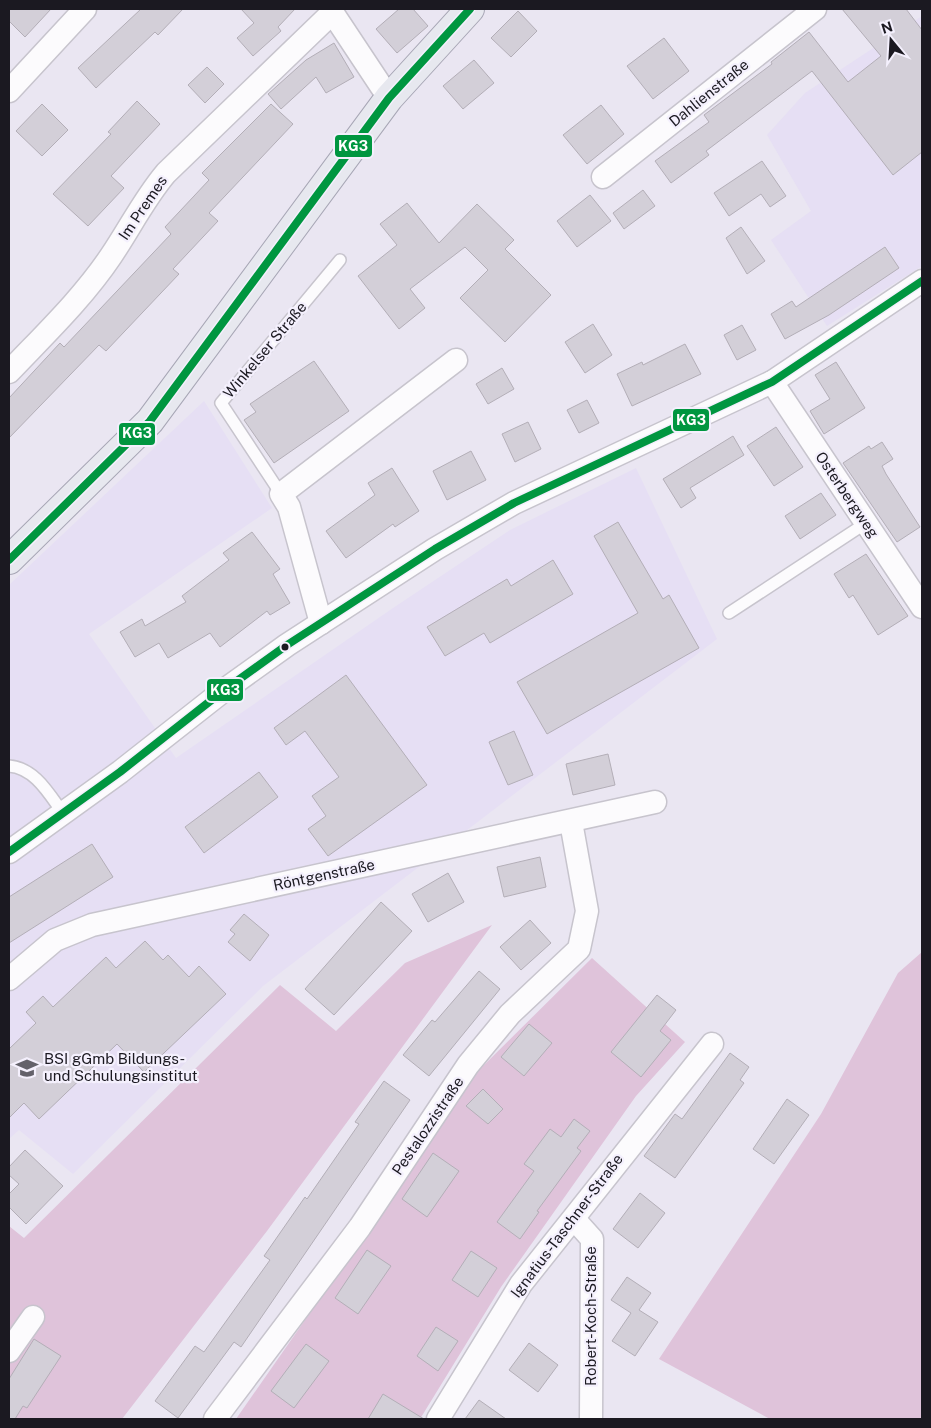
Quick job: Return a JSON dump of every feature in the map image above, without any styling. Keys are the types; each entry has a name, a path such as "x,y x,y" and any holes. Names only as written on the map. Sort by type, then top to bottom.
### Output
{"main road":[{"path":"9,560 150,421 389,98 470,9"}],"street":[{"path":"13,80 85,9"},
{"name":"Dahlienstraße","path":"603,177 815,9"},
{"path":"331,11 389,98"},
{"name":"Im Premes","path":"9,372 90,283 111,257 147,196 166,173 331,11"},
{"path":"9,852 120,772 223,691 321,623 434,550 514,503 772,382 922,281"},
{"path":"281,494 456,360"},
{"name":"Osterbergweg","path":"772,382 922,607"},
{"name":"Winkelser Straße","path":"281,494 289,507 321,623"},
{"name":"Röntgenstraße","path":"9,979 55,940 92,925 571,822 654,802"},
{"name":"Pestalozzistraße","path":"215,1419 360,1227 468,1065 510,1014 579,948 586,911 571,822"},
{"name":"Ignatius-Taschner-Straße","path":"438,1419 521,1284 712,1044"},
{"name":"Robert-Koch-Straße","path":"574,1218 592,1239 592,1419"},
{"path":"9,1351 33,1318"}],"lane":[{"name":"Winkelser Straße","path":"281,494 221,403 340,260"},
{"path":"729,613 866,523"},
{"path":"9,766 18,767 36,777 63,813"}],"shaded area":[{"path":"922,16 922,266 827,326 771,240 811,211 767,135 805,93"},
{"path":"204,401 272,508 89,634 176,758 393,608 510,530 636,468 717,639 263,986 73,1174 19,1130 9,1139 9,585"},
{"path":"492,925 267,1231 122,1419 9,1419 9,1226 24,1238 280,985 336,1031 405,963"},
{"path":"922,952 922,1419 770,1419 659,1359 821,1114 898,973"},
{"path":"592,958 685,1042 636,1096 501,1287 420,1419 236,1419 480,1069"}],"building":[{"path":"9,9 51,9 25,37 9,21"},
{"path":"141,9 183,9 158,35 155,32 96,88 78,68"},
{"path":"241,9 295,9 278,27 281,31 253,56 237,38 254,23"},
{"path":"399,9 413,9 428,26 397,53 376,29"},
{"path":"842,9 906,9 922,30 922,152 893,175 812,71 706,151 709,155 671,183 655,161 709,122 704,115 772,64 771,62 809,32 848,82 881,56"},
{"path":"518,11 537,31 511,57 491,38"},
{"path":"664,38 689,71 653,99 627,66"},
{"path":"334,43 354,77 326,93 316,77 281,109 268,94 306,60"},
{"path":"474,60 494,83 463,109 443,86"},
{"path":"207,67 224,84 205,103 188,85"},
{"path":"137,101 160,124 111,176 124,188 88,226 53,194 111,134 108,132"},
{"path":"42,104 68,130 42,156 16,131"},
{"path":"271,104 293,124 209,213 218,221 173,269 179,274 106,351 99,345 9,438 9,398 60,343 64,347 171,234 165,227 209,180 202,173"},
{"path":"601,105 624,134 587,164 563,135"},
{"path":"762,161 786,196 770,207 761,194 729,216 714,193"},
{"path":"643,190 655,206 624,229 613,213"},
{"path":"590,195 611,221 577,247 557,221"},
{"path":"407,203 439,243 477,204 514,240 505,249 551,295 505,342 460,298 488,270 465,247 410,289 425,308 399,329 358,276 397,245 380,224"},
{"path":"741,227 765,261 747,274 726,238"},
{"path":"885,247 899,268 829,315 785,339 771,314 792,301 796,307"},
{"path":"593,324 612,355 585,373 565,342"},
{"path":"742,325 756,350 737,360 724,335"},
{"path":"685,344 701,374 632,406 617,374 642,362 643,365"},
{"path":"314,361 349,411 274,463 244,420 256,412 250,404"},
{"path":"836,362 865,408 824,434 810,411 830,399 815,375"},
{"path":"502,368 514,389 488,404 476,384"},
{"path":"587,400 599,423 579,433 567,410"},
{"path":"528,422 541,449 515,462 502,434"},
{"path":"776,427 803,467 774,486 747,446"},
{"path":"733,436 744,455 690,488 696,498 681,508 663,479"},
{"path":"882,442 893,459 882,466 920,527 897,542 843,463 869,446 871,449"},
{"path":"471,451 486,480 447,500 433,471"},
{"path":"392,468 419,511 395,527 393,524 346,558 326,531 375,495 368,483"},
{"path":"821,493 836,515 800,539 785,516"},
{"path":"618,522 663,599 669,595 699,648 547,734 517,682 638,613 594,536"},
{"path":"252,532 280,569 273,574 290,603 270,615 267,611 220,647 210,633 168,658 159,643 135,657 120,632 142,619 145,626 186,602 182,596 229,560 223,553"},
{"path":"866,554 908,616 878,635 853,595 849,598 834,574"},
{"path":"553,560 573,594 490,643 484,633 445,656 427,627 507,579 511,586"},
{"path":"346,675 427,785 328,856 308,829 326,816 312,796 339,777 305,731 286,745 274,728"},
{"path":"514,731 533,775 508,785 489,742"},
{"path":"608,754 615,785 573,795 566,764"},
{"path":"259,772 278,797 204,853 185,827"},
{"path":"92,844 113,877 9,943 9,897"},
{"path":"540,857 546,887 504,897 497,867"},
{"path":"448,873 464,902 428,922 412,894"},
{"path":"381,902 412,931 334,1015 305,989"},
{"path":"244,914 269,935 250,961 228,942 235,934 230,930"},
{"path":"530,920 551,943 521,970 500,947"},
{"path":"145,941 163,960 168,955 189,977 199,966 226,994 144,1072 117,1044 39,1119 24,1103 9,1118 9,1049 36,1023 26,1012 43,996 53,1007 106,957 116,968"},
{"path":"479,971 500,989 429,1076 403,1055 432,1020 435,1022"},
{"path":"657,995 676,1010 660,1031 671,1040 641,1077 611,1052"},
{"path":"529,1024 552,1043 524,1076 501,1057"},
{"path":"730,1053 749,1067 740,1080 744,1083 675,1178 644,1156 675,1114 682,1119"},
{"path":"384,1081 410,1100 241,1347 234,1342 178,1418 155,1401 195,1346 204,1352 270,1260 264,1256 305,1197 307,1199 359,1124 355,1122"},
{"path":"483,1089 503,1109 488,1124 466,1106"},
{"path":"787,1099 809,1115 774,1164 753,1149"},
{"path":"574,1119 590,1131 577,1148 581,1151 537,1211 539,1212 520,1239 497,1222 534,1171 524,1164 550,1129 561,1137"},
{"path":"25,1150 63,1186 26,1224 9,1207 9,1194 19,1184 9,1175 9,1167"},
{"path":"433,1153 459,1171 427,1217 402,1199"},
{"path":"640,1193 665,1213 638,1248 613,1229"},
{"path":"367,1250 391,1266 358,1314 335,1298"},
{"path":"471,1251 497,1268 478,1297 452,1280"},
{"path":"627,1277 651,1293 639,1310 658,1322 635,1356 612,1341 631,1313 611,1300"},
{"path":"436,1327 458,1341 438,1371 417,1356"},
{"path":"34,1339 61,1356 27,1408 23,1406 15,1419 9,1419 9,1379"},
{"path":"529,1343 558,1365 538,1392 509,1370"},
{"path":"306,1344 329,1361 294,1408 271,1391"},
{"path":"383,1394 424,1419 368,1419"},
{"path":"479,1400 506,1419 465,1419"}],"transit line":[{"name":"KG3","path":"9,560 150,421 389,98 470,9"},
{"name":"KG3","path":"9,852 120,772 223,691 287,645 435,549 514,503 772,382 922,281"}],"place":[{"name":"BSI gGmb Bildungs- und Schulungsinstitut","path":"27,1068"}]}
